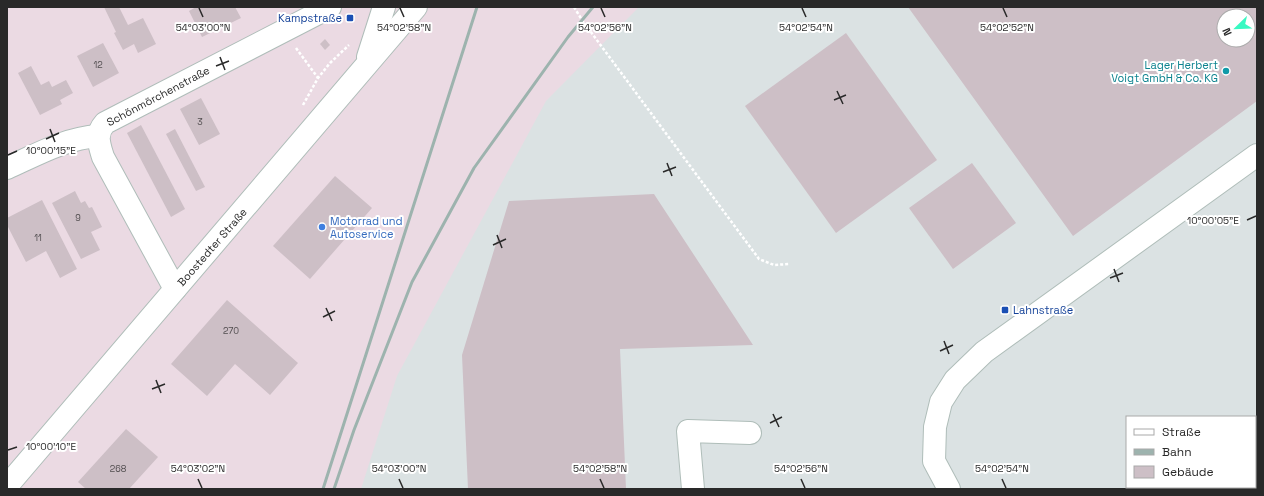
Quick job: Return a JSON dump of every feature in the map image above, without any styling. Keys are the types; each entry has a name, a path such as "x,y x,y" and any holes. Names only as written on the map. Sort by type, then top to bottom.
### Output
{"street":[{"name":"Schönmörchenstraße","path":"175,289 103,157 99,146 98,136 100,128 105,123 330,7"},
{"path":"365,68 384,7"},
{"name":"Boostedter Straße","path":"7,486 416,7"},
{"name":"Schönmörchenstraße","path":"7,168 44,150 83,137 98,136"},
{"path":"949,489 934,461 935,427 941,402 955,380 984,352 1257,155"},
{"path":"693,489 688,431 750,433"}],"path":[{"path":"574,7 582,20 759,259 774,264 790,264"},
{"path":"284,31 318,78"}],"shaded area":[{"path":"639,7 1257,7 1257,489 361,489 397,376 546,101"}],"building":[{"path":"104,7 119,7 128,25 143,18 156,44 138,53 134,44 123,50 114,33 116,32"},
{"path":"196,7 235,7 241,18 202,37 189,11"},
{"path":"908,7 1257,7 1257,101 1073,236"},
{"path":"846,33 937,160 836,233 745,106"},
{"path":"325,39 330,45 325,50 320,44"},
{"path":"103,43 119,73 93,87 77,56"},
{"path":"31,66 41,85 49,81 52,87 66,80 73,93 60,100 62,104 40,115 18,73"},
{"path":"201,98 220,134 199,145 180,109"},
{"path":"141,125 185,209 171,217 127,133"},
{"path":"175,129 205,187 196,191 166,134"},
{"path":"972,163 1016,223 953,269 909,208"},
{"name":"Motorrad und Autoservice","path":"335,176 372,208 310,279 273,246"},
{"path":"75,191 81,203 85,201 89,208 92,207 102,227 91,232 100,250 81,259 52,203"},
{"path":"654,194 753,345 620,349 626,489 468,489 462,355 509,201"},
{"path":"42,200 77,269 60,278 46,251 26,262 7,225 7,218"},
{"path":"227,300 298,363 270,395 235,364 207,396 171,364"},
{"path":"126,429 158,457 129,489 86,489 78,482"},
{"path":"1256,446 1257,489 1210,489 1256,488"}],"railway":[{"path":"323,489 477,7"},
{"path":"334,489 354,430 412,282 474,168 568,37 593,7"}],"place":[{"name":"Kampstraße","path":"350,18"},
{"name":"Lager Herbert Voigt GmbH & Co. KG","path":"1226,71"},
{"name":"Motorrad und Autoservice","path":"322,227"},
{"name":"Lahnstraße","path":"1005,310"}]}
